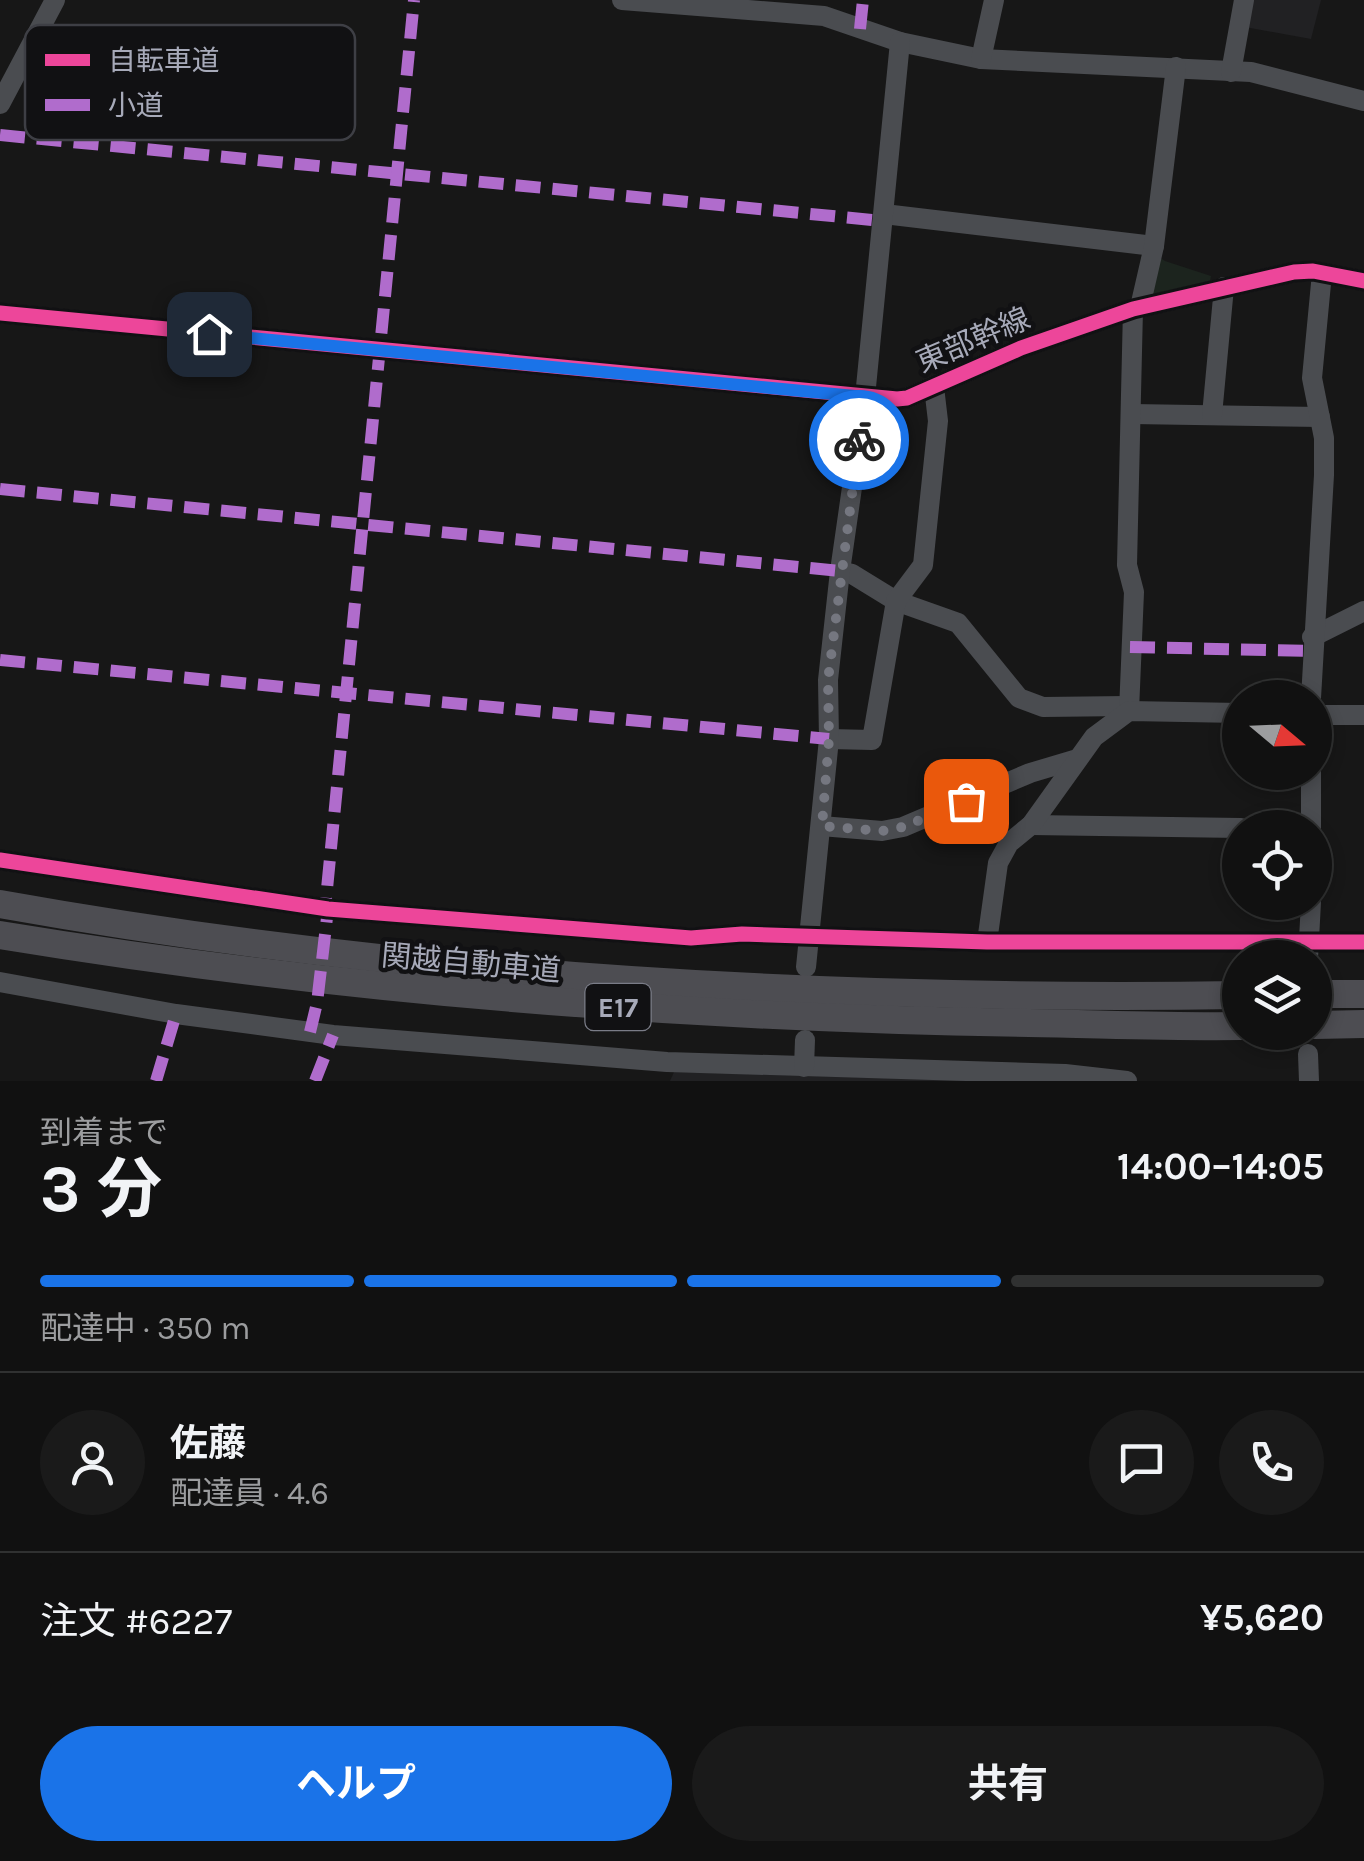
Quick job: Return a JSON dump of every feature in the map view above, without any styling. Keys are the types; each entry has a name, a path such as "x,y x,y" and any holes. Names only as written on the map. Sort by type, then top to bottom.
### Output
{"highway":[{"name":"関越自動車道","path":"0,904 188,934 517,970 869,990 1222,995"},
{"name":"関越自動車道","path":"0,935 182,964 512,1000 866,1020 1222,1026"},
{"path":"1332,994 1364,994"},
{"path":"1332,1025 1364,1024"}],"street":[{"path":"42,25 55,0"},
{"path":"622,0 824,16 900,42 981,58 1251,72 1364,101"},
{"path":"981,58 994,0"},
{"path":"1231,72 1244,0"},
{"path":"806,967 829,739 828,680 865,397 900,42"},
{"path":"0,104 25,57"},
{"path":"986,942 998,862 1009,842 1031,825 1094,737 1128,708 1134,592 1127,565 1136,308 1154,246 1176,67"},
{"path":"884,214 1154,246"},
{"name":"東部幹線","path":"0,313 907,398 1022,348 1136,308 1294,272 1364,281"},
{"path":"1311,680 1324,475 1324,438 1312,378 1322,273"},
{"path":"1212,416 1224,287"},
{"path":"829,739 872,740 896,600 924,565 938,421 934,387"},
{"path":"1132,414 1320,417"},
{"path":"840,571 896,600 958,624 1020,698 1043,707 1222,712"},
{"path":"1312,636 1364,611"},
{"path":"1332,714 1364,715"},
{"path":"822,826 882,831 903,827 1030,773 1076,759"},
{"path":"1031,825 1222,828"},
{"path":"0,860 348,910 690,938 742,934 1222,948"},
{"path":"1332,947 1364,942"},
{"path":"0,982 176,1014 664,1071 804,1067 1065,1074 1127,1081"},
{"path":"804,1067 806,1040"},
{"path":"1308,1054 1309,1081"}],"shaded area":[{"path":"1250,0 1321,0 1311,39 1245,27"},
{"path":"1156,255 1211,276 1210,281 1146,296"},
{"path":"674,1072 1001,1081 670,1081"}],"marked path":[{"path":"310,1032 328,909 414,0"},
{"path":"860,29 863,0"},
{"path":"0,135 25,137"},
{"path":"51,140 883,221"},
{"path":"0,489 840,571"},
{"path":"1130,647 1311,651"},
{"path":"0,660 829,739"},
{"path":"156,1081 176,1014"},
{"path":"315,1081 333,1035"}],"cycle path":[{"path":"0,313 897,399 1021,348 1133,309 1294,272 1313,271 1364,281"},
{"path":"0,860 328,909 691,938 742,934 987,942 1364,942"}],"way so far":[{"path":"859,440 828,680 829,739 822,826 882,831 903,827 966,801"}],"route":[{"path":"209,334 865,397 859,440"}]}
